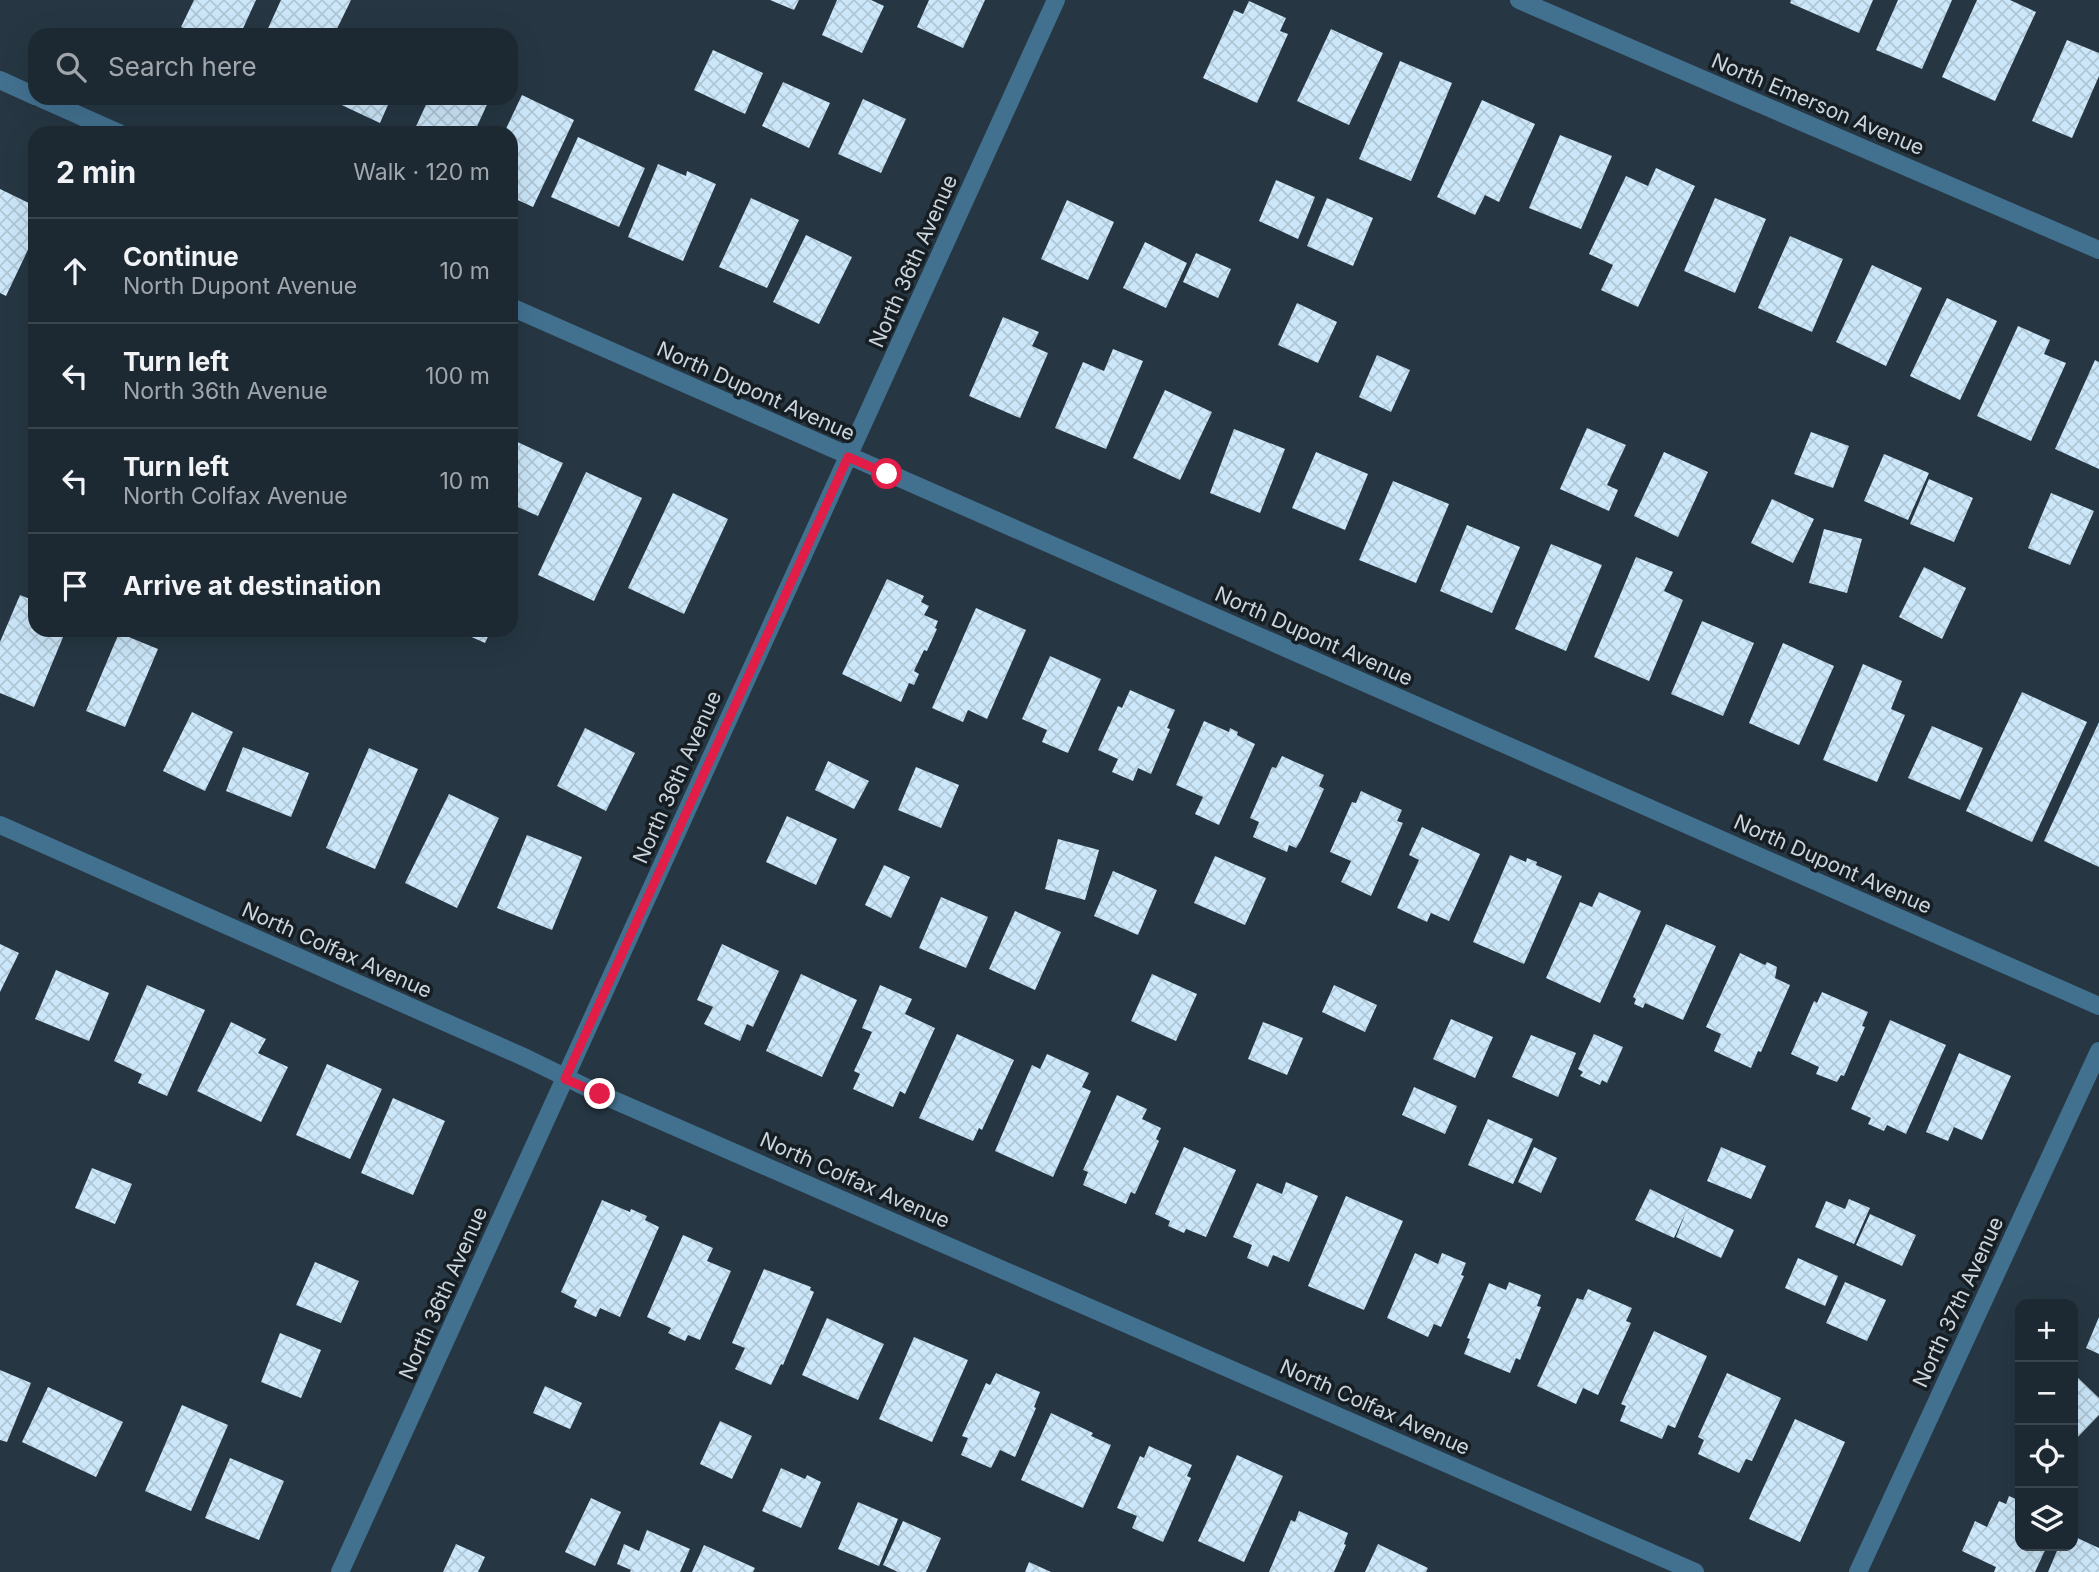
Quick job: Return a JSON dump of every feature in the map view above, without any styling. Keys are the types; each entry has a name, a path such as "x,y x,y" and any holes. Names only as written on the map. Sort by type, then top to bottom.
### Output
{"street":[{"name":"North 36th Avenue","path":"340,1572 1056,0"},
{"name":"North Emerson Avenue","path":"1519,0 2099,250"},
{"path":"0,80 28,93"},
{"path":"56,105 103,126"},
{"name":"North Dupont Avenue","path":"518,310 2099,1006"},
{"name":"North Colfax Avenue","path":"0,825 526,1058 565,1079 1695,1572"},
{"name":"North 37th Avenue","path":"1858,1572 2099,1051"}],"building":[{"path":"194,0 256,0 243,28 181,27"},
{"path":"281,0 351,0 337,28 268,28"},
{"path":"770,0 799,0 794,10"},
{"path":"837,0 871,0 884,6 862,53 822,35"},
{"path":"929,0 985,0 963,48 917,27"},
{"path":"1791,0 1873,0 1859,33 1790,3"},
{"path":"1898,0 1952,0 1922,69 1876,50"},
{"path":"1977,0 2010,0 2036,12 1995,101 1942,77"},
{"path":"1249,1 1286,18 1280,31 1288,34 1257,103 1203,78 1234,10 1243,14"},
{"path":"1331,29 1383,53 1349,125 1297,101"},
{"path":"2067,40 2099,53 2099,76 2072,138 2032,121"},
{"path":"713,50 763,73 745,114 694,90"},
{"path":"1400,61 1452,83 1411,181 1359,159"},
{"path":"783,82 830,103 809,148 762,126"},
{"path":"522,95 574,120 533,207 518,200 518,126 507,126"},
{"path":"863,99 906,119 881,173 838,154"},
{"path":"1482,100 1535,124 1499,202 1485,195 1475,215 1437,197"},
{"path":"342,105 388,105 380,123"},
{"path":"426,105 487,105 477,126 416,126"},
{"path":"1560,135 1612,156 1581,229 1529,208"},
{"path":"578,137 645,168 619,227 551,197"},
{"path":"658,164 686,176 687,171 716,184 683,261 628,237"},
{"path":"1656,168 1695,186 1638,307 1601,290 1613,265 1589,254 1626,176 1648,186"},
{"path":"1276,180 1315,197 1298,239 1259,221"},
{"path":"0,189 28,203 28,250 6,296 0,293"},
{"path":"751,198 799,220 767,288 719,267"},
{"path":"1327,198 1373,218 1353,266 1307,246"},
{"path":"1715,198 1766,219 1735,293 1684,271"},
{"path":"1067,200 1114,222 1088,280 1041,259"},
{"path":"806,235 852,257 819,324 773,302"},
{"path":"1790,236 1843,259 1812,332 1758,308"},
{"path":"1145,242 1187,263 1166,308 1123,288"},
{"path":"1196,253 1231,269 1218,298 1183,282"},
{"path":"1872,265 1922,288 1886,366 1836,342"},
{"path":"1947,298 1997,321 1960,400 1910,376"},
{"path":"1297,303 1337,322 1318,363 1278,345"},
{"path":"1003,317 1039,332 1032,346 1048,353 1020,418 969,396"},
{"path":"2018,326 2050,340 2044,354 2066,363 2031,441 1977,416"},
{"path":"1113,349 1143,361 1106,449 1055,428 1083,362 1104,371"},
{"path":"1377,355 1410,370 1391,412 1359,397"},
{"path":"2095,360 2099,362 2099,469 2055,449"},
{"path":"1165,390 1212,412 1180,480 1133,458"},
{"path":"1587,428 1626,445 1607,485 1618,490 1609,511 1560,489"},
{"path":"1234,429 1285,449 1260,513 1210,493"},
{"path":"1811,432 1849,446 1833,488 1794,474"},
{"path":"518,442 563,463 538,516 518,507"},
{"path":"1316,452 1368,474 1345,530 1292,508"},
{"path":"1664,452 1708,472 1678,537 1634,516"},
{"path":"1884,454 1929,473 1908,520 1864,501"},
{"path":"586,472 642,498 594,601 538,575"},
{"path":"1929,479 1973,498 1954,542 1910,524"},
{"path":"1393,481 1449,504 1416,583 1359,560"},
{"path":"673,493 728,519 684,614 628,588"},
{"path":"2051,493 2094,511 2070,565 2028,548"},
{"path":"1772,499 1814,519 1793,563 1751,543"},
{"path":"1467,525 1520,547 1492,613 1440,591"},
{"path":"1824,529 1862,539 1847,593 1809,583"},
{"path":"1551,544 1602,565 1566,651 1515,629"},
{"path":"1636,557 1673,572 1664,591 1683,600 1649,681 1594,657"},
{"path":"1924,567 1966,588 1942,639 1899,617"},
{"path":"887,579 924,596 921,602 929,606 924,615 938,621 927,651 924,650 914,671 919,674 914,685 909,683 901,702 842,674"},
{"path":"20,595 28,598 28,637 63,637 34,707 0,693 0,642"},
{"path":"976,608 1026,630 987,719 968,710 963,722 932,708"},
{"path":"1702,621 1754,643 1723,716 1671,694"},
{"path":"117,637 129,637 158,649 125,727 86,711"},
{"path":"472,637 488,637 485,643"},
{"path":"1783,643 1834,666 1799,745 1749,723"},
{"path":"1050,656 1101,679 1068,753 1042,742 1047,730 1022,719"},
{"path":"1863,664 1902,681 1891,709 1905,715 1877,782 1823,760"},
{"path":"1130,690 1175,710 1151,774 1138,768 1133,781 1112,772 1118,759 1098,750 1118,706 1122,708"},
{"path":"2022,692 2087,722 2032,842 1966,811"},
{"path":"192,712 233,732 205,791 163,771"},
{"path":"1204,721 1229,732 1230,728 1238,732 1237,735 1255,744 1219,825 1195,814 1203,797 1176,785"},
{"path":"2099,722 2099,867 2044,841"},
{"path":"1932,726 1983,748 1960,800 1908,778"},
{"path":"585,728 635,753 606,811 557,786"},
{"path":"243,747 309,773 291,817 226,791"},
{"path":"369,748 418,769 375,869 326,848"},
{"path":"1282,756 1324,775 1319,786 1324,789 1301,840 1296,848 1289,845 1287,852 1253,837 1259,822 1250,818 1272,767 1276,768"},
{"path":"828,761 869,781 854,809 815,790"},
{"path":"916,767 959,785 941,828 898,810"},
{"path":"1361,791 1402,810 1397,821 1403,823 1371,896 1341,882 1351,861 1330,852 1352,802 1356,803"},
{"path":"449,794 499,818 457,908 405,883"},
{"path":"787,816 837,839 816,885 766,862"},
{"path":"1422,827 1480,854 1449,921 1431,913 1427,922 1397,908 1419,860 1409,855"},
{"path":"527,835 582,857 552,930 497,908"},
{"path":"1058,839 1099,850 1085,900 1045,889"},
{"path":"1510,855 1526,862 1527,858 1537,862 1536,865 1562,876 1524,964 1473,942"},
{"path":"1215,856 1266,878 1245,925 1194,903"},
{"path":"884,865 910,877 891,918 865,905"},
{"path":"1113,871 1157,890 1138,935 1094,916"},
{"path":"1599,892 1641,911 1600,1003 1546,978 1580,902 1592,907"},
{"path":"941,897 988,917 966,968 919,948"},
{"path":"1015,911 1061,932 1035,990 989,969"},
{"path":"1666,924 1716,946 1683,1020 1645,1003 1643,1008 1634,1004 1636,999 1633,997"},
{"path":"0,944 19,953 0,992"},
{"path":"722,944 779,971 753,1027 747,1024 740,1041 704,1024 713,1007 697,1000"},
{"path":"1740,953 1765,965 1767,962 1777,967 1775,978 1790,985 1761,1052 1758,1051 1751,1068 1714,1051 1721,1034 1706,1027"},
{"path":"56,970 109,993 89,1041 35,1019"},
{"path":"801,974 857,1000 822,1077 766,1051"},
{"path":"1152,974 1197,994 1176,1041 1131,1021"},
{"path":"147,985 205,1010 167,1096 138,1083 142,1074 114,1061"},
{"path":"880,985 912,999 905,1014 935,1028 905,1094 900,1091 893,1107 853,1089 860,1074 854,1071 872,1032 862,1028"},
{"path":"1334,985 1377,1005 1365,1032 1322,1012"},
{"path":"1822,992 1868,1012 1862,1026 1865,1027 1844,1076 1841,1075 1837,1082 1816,1074 1819,1067 1791,1054 1814,1001 1817,1003"},
{"path":"1451,1019 1493,1037 1475,1078 1433,1059"},
{"path":"1890,1020 1946,1045 1906,1134 1887,1125 1884,1131 1868,1124 1871,1118 1851,1109"},
{"path":"231,1022 266,1039 258,1053 288,1067 261,1122 197,1091"},
{"path":"1263,1022 1303,1038 1287,1075 1248,1059"},
{"path":"957,1034 1014,1060 982,1130 979,1128 973,1141 919,1118"},
{"path":"1594,1034 1623,1047 1607,1083 1602,1080 1600,1085 1580,1076 1583,1072 1578,1069"},
{"path":"1531,1035 1576,1053 1558,1097 1512,1077"},
{"path":"1959,1053 2011,1076 1982,1140 1954,1127 1948,1141 1926,1132"},
{"path":"1047,1054 1089,1073 1082,1087 1091,1091 1053,1177 995,1151 1032,1065 1040,1069"},
{"path":"327,1064 382,1089 350,1159 296,1135"},
{"path":"1414,1087 1457,1106 1445,1134 1402,1115"},
{"path":"1117,1095 1147,1109 1142,1119 1161,1128 1156,1139 1159,1141 1135,1194 1131,1192 1126,1204 1083,1185 1088,1172 1083,1170"},
{"path":"393,1098 445,1121 413,1195 361,1173"},
{"path":"1488,1119 1533,1139 1513,1184 1468,1165"},
{"path":"1184,1147 1236,1170 1206,1237 1186,1229 1184,1233 1168,1226 1170,1221 1155,1214"},
{"path":"1534,1147 1557,1158 1541,1193 1518,1182"},
{"path":"1721,1147 1766,1166 1751,1199 1707,1181"},
{"path":"92,1168 132,1184 115,1224 75,1208"},
{"path":"1286,1182 1318,1196 1289,1262 1273,1255 1268,1267 1247,1258 1252,1245 1233,1237 1257,1183 1282,1194"},
{"path":"1650,1189 1734,1230 1721,1258 1676,1237 1686,1212 1674,1238 1635,1220"},
{"path":"1346,1196 1403,1221 1364,1310 1308,1286"},
{"path":"1849,1199 1870,1208 1854,1244 1815,1227 1826,1201 1845,1209"},
{"path":"602,1200 647,1216 645,1220 659,1227 620,1317 600,1308 596,1317 574,1307 577,1300 561,1292"},
{"path":"1870,1214 1916,1235 1902,1266 1856,1245"},
{"path":"683,1235 713,1248 707,1261 731,1271 700,1340 688,1335 685,1341 668,1333 671,1328 647,1317"},
{"path":"1415,1253 1438,1264 1442,1253 1466,1263 1461,1275 1464,1276 1441,1327 1434,1324 1428,1337 1387,1318"},
{"path":"1798,1258 1838,1276 1825,1306 1785,1288"},
{"path":"315,1262 359,1281 341,1323 296,1305"},
{"path":"764,1269 811,1287 810,1290 814,1292 783,1365 781,1364 771,1385 735,1369 745,1348 732,1343"},
{"path":"1509,1282 1541,1295 1537,1306 1541,1307 1520,1360 1516,1358 1510,1373 1464,1354 1470,1339 1467,1338 1489,1283 1506,1290"},
{"path":"1845,1282 1886,1300 1867,1341 1826,1323"},
{"path":"1588,1289 1632,1308 1626,1321 1631,1323 1598,1395 1583,1388 1576,1404 1537,1386 1577,1298 1583,1300"},
{"path":"2099,1317 2099,1354 2086,1348"},
{"path":"827,1318 884,1344 858,1400 802,1375"},
{"path":"1654,1331 1707,1356 1675,1428 1668,1425 1662,1439 1620,1421 1626,1406 1621,1404"},
{"path":"280,1333 321,1350 301,1398 261,1382"},
{"path":"914,1337 968,1360 932,1442 879,1419"},
{"path":"0,1370 31,1383 7,1442 0,1440"},
{"path":"996,1373 1040,1392 1015,1457 1000,1450 991,1468 961,1455 968,1438 962,1436 986,1383 990,1385"},
{"path":"1727,1373 1781,1398 1752,1461 1746,1459 1739,1473 1698,1454 1704,1440 1698,1437"},
{"path":"2078,1378 2099,1398 2099,1415 2078,1437"},
{"path":"545,1386 582,1403 570,1429 533,1413"},
{"path":"48,1387 123,1422 96,1477 22,1442"},
{"path":"182,1405 228,1425 191,1511 145,1491"},
{"path":"1051,1413 1093,1433 1091,1436 1111,1445 1083,1508 1021,1480"},
{"path":"1795,1419 1845,1442 1800,1542 1749,1519"},
{"path":"720,1421 752,1436 732,1479 700,1464"},
{"path":"1149,1446 1192,1465 1187,1476 1191,1478 1163,1542 1132,1528 1137,1516 1117,1508 1140,1456 1144,1458"},
{"path":"1237,1455 1283,1476 1244,1562 1198,1541"},
{"path":"230,1458 284,1481 259,1540 205,1518"},
{"path":"781,1468 805,1479 807,1475 821,1482 801,1528 762,1511"},
{"path":"2009,1496 2015,1499 2015,1551 2045,1551 2035,1572 1994,1572 1996,1567 1962,1551 1975,1521 1987,1527 1999,1501 2006,1504"},
{"path":"591,1498 621,1512 595,1566 565,1552"},
{"path":"858,1502 898,1519 879,1566 838,1549"},
{"path":"1299,1511 1348,1533 1344,1544 1346,1545 1334,1572 1269,1572 1291,1520 1295,1522"},
{"path":"903,1521 941,1538 926,1572 898,1572 883,1565"},
{"path":"647,1530 690,1549 680,1572 630,1572 631,1570 617,1564 624,1544 639,1551"},
{"path":"2078,1538 2099,1548 2099,1572 2048,1572 2057,1551 2078,1551"},
{"path":"456,1544 485,1557 478,1572 443,1572"},
{"path":"1378,1544 1428,1568 1426,1572 1365,1572"},
{"path":"704,1545 755,1568 753,1572 692,1572"},
{"path":"1029,1562 1051,1572 1025,1572"}],"route":[{"path":"600,1094 565,1079 848,457 887,474"}]}
